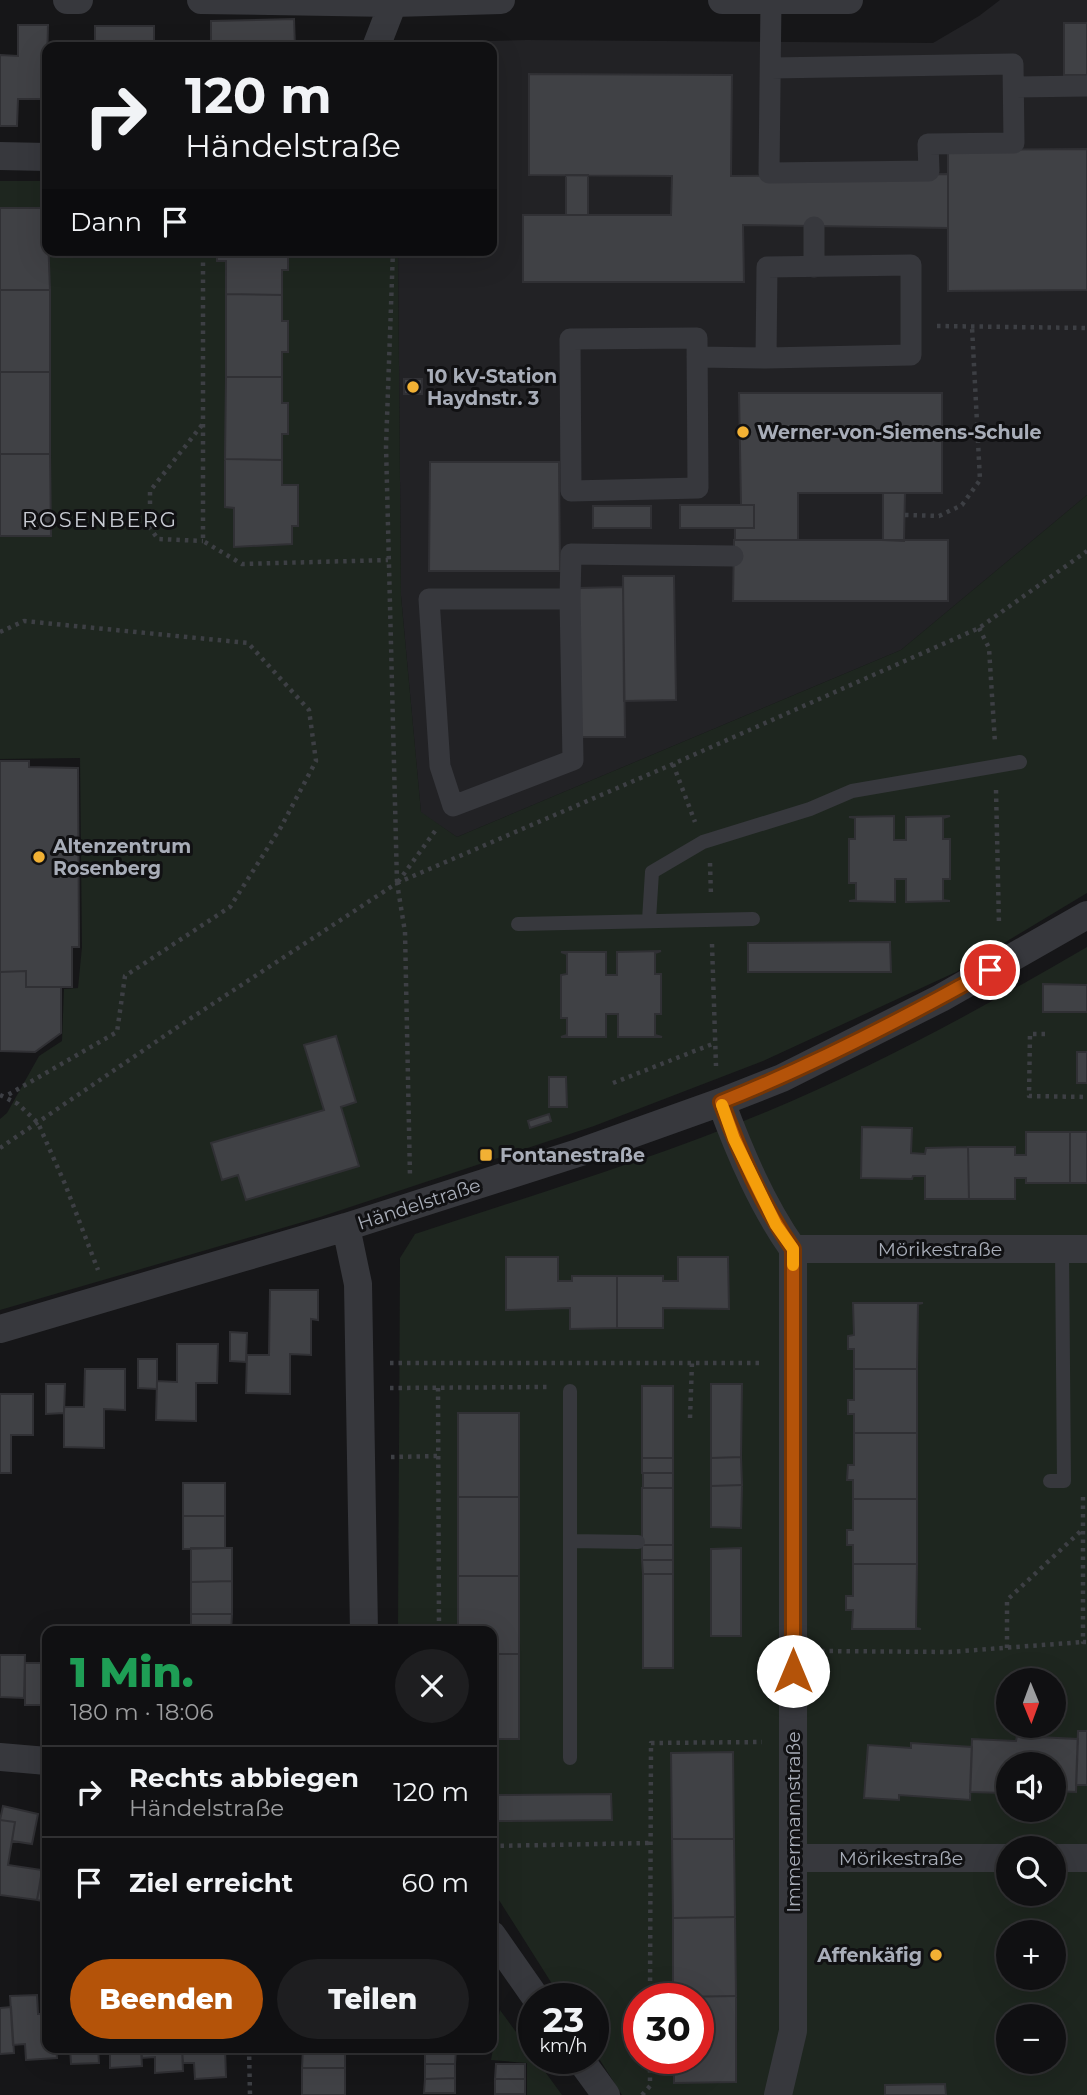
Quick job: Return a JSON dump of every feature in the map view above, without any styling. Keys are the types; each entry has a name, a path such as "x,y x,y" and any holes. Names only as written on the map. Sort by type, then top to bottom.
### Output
{"street":[{"path":"67,0 79,0"},
{"path":"201,0 393,3 502,0"},
{"path":"722,0 849,0"},
{"path":"771,0 769,173 929,171 928,144 1014,143 1013,64 771,68"},
{"path":"378,42 393,3"},
{"path":"1014,86 1087,86"},
{"path":"0,156 42,157"},
{"path":"814,227 814,267"},
{"path":"697,358 766,358 911,355 911,265 767,267 766,358"},
{"path":"697,338 697,358 698,488 571,491 570,339 697,338"},
{"path":"570,599 429,600 439,766 453,806 573,760 571,554 733,556"},
{"name":"Händelstraße","path":"0,1329 346,1227 605,1145 721,1102 782,1078 941,998 1087,915"},
{"path":"721,1102 734,1139 776,1225 793,1249"},
{"path":"346,1227 358,1284 364,1626"},
{"name":"Mörikestraße","path":"793,1249 1075,1249"},
{"name":"Immermannstraße","path":"778,2095 793,2031 793,1249"},
{"path":"0,1757 42,1761"},
{"name":"Mörikestraße","path":"793,1858 996,1858"},
{"path":"1066,1858 1087,1858"},
{"path":"497,1942 526,1983"},
{"path":"591,2074 606,2095"}],"lane":[{"path":"649,920 652,872 703,842 810,809 852,791 1020,762"},
{"path":"518,924 753,919"},
{"path":"1050,1481 1064,1481 1075,1249"},
{"path":"570,1391 570,1758"},
{"path":"570,1541 638,1542"}],"path":[{"path":"203,256 203,541"},
{"path":"393,256 386,446 397,883 405,932 409,1173 412,1205"},
{"path":"911,326 1087,328"},
{"path":"905,515 939,516 962,505 979,480 972,327"},
{"path":"203,424 150,491 150,528 158,539 203,541 242,564 389,560"},
{"path":"0,1148 397,883 673,765 979,628 1087,551"},
{"path":"0,632 24,621 248,643 309,709 316,761 281,827 230,907 125,976 117,1032 3,1095"},
{"path":"979,628 989,648"},
{"path":"673,765 691,812"},
{"path":"397,883 453,806"},
{"path":"1045,1034 1030,1034 1029,1096 1087,1097"},
{"path":"613,1083 715,1043"},
{"path":"3,1095 18,1104 38,1123 65,1184 107,1298"},
{"path":"361,1376 692,1363 793,1362"},
{"path":"690,1418 692,1363"},
{"path":"361,1376 438,1388 555,1387 570,1391"},
{"path":"438,1388 439,1626"},
{"path":"362,1458 439,1456"},
{"path":"1007,1648 1007,1600 1083,1529"},
{"path":"793,1651 949,1652 1083,1643"},
{"path":"650,1983 651,1743 793,1742"},
{"path":"497,1846 651,1843"},
{"path":"249,2053 250,2095"},
{"path":"642,2095 650,2086 650,2074"}],"shaded area":[{"name":"Werner-von-Siemens-Schule","path":"1000,0 1087,0 1087,495 901,650 457,837 421,813 401,596 398,256 497,256 497,42 449,42 526,40 933,43 979,16"},
{"path":"0,181 42,181 42,256 398,256 401,596 421,812 457,837 901,650 1087,495 1087,893 956,972 763,1061 594,1126 320,1217 0,1310 0,1119 7,1113 39,1056 62,1041 64,989 78,988 82,947 80,758 0,759"},
{"path":"1087,947 1087,2095 622,2095 609,2074 609,1983 552,1983 497,1897 497,1626 398,1626 400,1258 415,1234 680,1146 807,1094 930,1035"},
{"path":"500,2010 518,2035 518,2062 491,2060 492,2053 497,2053"},
{"path":"527,2074 547,2074 562,2095 527,2095"}],"building":[{"path":"294,19 295,42 211,42 211,21"},
{"path":"1064,23 1087,23 1087,75 1064,75"},
{"path":"18,25 48,25 48,42 42,42 42,99 18,99 17,126 0,126 0,55 18,56"},
{"path":"95,26 154,26 154,42 95,42"},
{"path":"529,74 732,75 731,176 948,174 948,228 743,225 744,282 523,282 523,215 671,215 672,176 529,175"},
{"path":"1087,149 1087,290 948,291 948,150"},
{"path":"566,175 588,175 588,215 566,215"},
{"path":"0,208 42,208 42,256 49,256 50,290 0,290"},
{"path":"217,256 288,256 288,270 282,270 282,295 226,294 226,261 217,261"},
{"path":"0,290 50,290 50,372 0,372"},
{"path":"226,294 282,295 282,321 288,321 288,352 282,352 282,377 226,377"},
{"path":"0,372 50,372 50,454 0,454"},
{"path":"226,377 282,377 282,403 288,403 288,434 282,434 282,460 225,459"},
{"name":"10 kV-Station Haydnstr. 3","path":"404,379 422,379 422,394 404,394"},
{"path":"739,393 942,393 942,493 798,493 798,540 735,540 735,528 754,528 754,505 741,505"},
{"path":"0,454 50,454 51,536 0,536"},
{"path":"225,459 282,460 282,485 298,485 298,526 292,526 292,544 234,547 234,508 225,507"},
{"path":"430,462 559,462 560,571 429,571"},
{"path":"883,493 905,493 904,541 883,540"},
{"path":"680,505 754,505 754,528 680,528"},
{"path":"593,506 651,506 651,528 593,528"},
{"path":"734,540 948,540 948,601 733,601"},
{"path":"623,576 674,576 676,700 624,701"},
{"path":"623,587 625,737 580,737 579,588"},
{"name":"Altenzentrum Rosenberg","path":"0,761 29,761 29,767 78,768 79,947 72,947 72,987 26,987 26,971 0,972"},
{"path":"894,816 894,840 906,840 906,817 950,816 943,818 943,839 950,839 950,879 943,879 943,900 950,901 906,902 906,879 895,879 895,902 849,901 856,900 856,883 849,883 849,839 855,839 855,818 849,817"},
{"path":"890,942 891,972 748,972 748,943"},
{"path":"661,951 655,953 655,974 661,974 661,1014 655,1014 655,1035 662,1037 618,1037 618,1014 606,1014 606,1037 561,1037 567,1035 567,1018 561,1018 561,975 567,974 567,954 561,952 606,952 606,975 617,975 617,952"},
{"path":"26,971 26,987 61,987 61,1033 35,1052 0,1051 0,972"},
{"path":"1043,984 1087,985 1087,1012 1043,1012"},
{"path":"336,1036 356,1102 341,1107 359,1166 246,1200 238,1175 222,1180 211,1143 324,1110 304,1045"},
{"path":"1077,1052 1087,1052 1087,1083 1077,1083"},
{"path":"549,1077 566,1077 567,1107 549,1107"},
{"path":"549,1114 551,1121 530,1128 528,1121"},
{"path":"862,1127 912,1128 911,1153 925,1154 926,1148 968,1147 969,1199 925,1199 925,1176 913,1176 912,1179 861,1178"},
{"path":"1026,1132 1070,1132 1070,1183 1026,1183 1026,1178 1015,1178 1015,1199 969,1199 968,1147 1015,1147 1015,1155 1026,1155"},
{"path":"1070,1132 1087,1132 1087,1183 1070,1183"},
{"path":"506,1257 558,1257 558,1281 572,1281 572,1276 617,1276 617,1328 570,1329 570,1308 506,1310"},
{"path":"678,1257 728,1257 729,1309 663,1308 663,1328 617,1328 617,1276 663,1276 663,1281 678,1281"},
{"path":"270,1290 318,1290 318,1320 311,1319 311,1355 290,1354 290,1394 246,1393 247,1355 269,1355"},
{"path":"853,1303 923,1303 918,1304 917,1369 854,1369 854,1349 848,1349 848,1336 854,1335"},
{"path":"230,1332 247,1333 246,1362 230,1361"},
{"path":"177,1344 218,1344 217,1383 196,1383 196,1421 156,1420 157,1381 177,1382"},
{"path":"138,1359 157,1359 157,1389 138,1388"},
{"path":"85,1369 125,1369 125,1410 104,1409 104,1448 64,1447 64,1407 84,1407"},
{"path":"854,1369 917,1369 917,1433 854,1433 854,1414 848,1414 848,1400 854,1400"},
{"path":"46,1384 65,1384 64,1413 46,1414"},
{"path":"711,1384 742,1384 741,1457 711,1458"},
{"path":"642,1386 673,1386 673,1458 642,1458"},
{"path":"0,1394 33,1394 33,1435 11,1435 11,1473 0,1473"},
{"path":"458,1413 519,1413 519,1497 458,1497"},
{"path":"854,1433 917,1433 917,1499 853,1499 853,1480 847,1480 848,1465 854,1465"},
{"path":"741,1457 742,1485 711,1486 711,1458"},
{"path":"642,1458 673,1458 673,1473 642,1473"},
{"path":"643,1473 673,1473 673,1488 643,1488"},
{"path":"183,1483 225,1483 225,1516 183,1516"},
{"path":"742,1485 741,1528 711,1527 711,1486"},
{"path":"642,1488 673,1488 673,1545 642,1545"},
{"path":"458,1497 519,1497 519,1576 458,1576"},
{"path":"853,1499 917,1499 917,1564 853,1564 853,1545 847,1545 847,1530 853,1530"},
{"path":"183,1516 225,1516 225,1548 183,1549"},
{"path":"642,1545 673,1545 673,1560 642,1560"},
{"path":"191,1548 232,1548 232,1581 191,1582"},
{"path":"741,1548 741,1636 711,1636 711,1549"},
{"path":"642,1560 673,1560 673,1574 643,1574"},
{"path":"853,1564 917,1564 916,1628 921,1629 852,1629 853,1610 846,1610 846,1596 853,1596"},
{"path":"643,1574 673,1574 673,1668 643,1668"},
{"path":"458,1576 519,1576 519,1654 497,1654 497,1626 458,1626"},
{"path":"232,1581 232,1614 191,1614 191,1582"},
{"path":"191,1614 232,1614 231,1626 191,1626"},
{"path":"497,1654 519,1654 519,1739 497,1739"},
{"path":"0,1655 25,1655 24,1698 0,1697"},
{"path":"25,1663 42,1663 42,1705 25,1705"},
{"path":"1078,1731 1087,1731 1087,1785 1076,1785"},
{"path":"1017,1738 1078,1739 1076,1792 1066,1792 1066,1752 996,1752 996,1793 970,1792 972,1739 1016,1741"},
{"path":"911,1743 972,1747 970,1800 899,1795 899,1800 864,1798 868,1745 911,1748"},
{"path":"733,1752 734,1839 672,1839 671,1753"},
{"path":"611,1794 612,1820 497,1821 497,1795"},
{"path":"3,1806 38,1814 32,1844 12,1841 15,1822 0,1820"},
{"path":"0,1820 15,1822 8,1865 41,1870 42,1868 42,1871 37,1900 0,1895"},
{"path":"672,1839 734,1839 735,1917 673,1918"},
{"path":"42,1875 42,1901 37,1900"},
{"path":"735,1917 736,1996 714,1996 714,1983 673,1983 673,1918"},
{"path":"37,1995 38,2014 42,2014 42,2053 56,2053 57,2058 26,2060 25,2044 13,2045 10,1996"},
{"path":"714,1996 736,1996 736,2082 674,2083 674,2074 714,2074"},
{"path":"11,2007 14,2053 0,2054 0,2008"},
{"path":"70,2053 98,2053 99,2063 71,2064"},
{"path":"110,2053 141,2053 142,2066 110,2068"},
{"path":"142,2053 182,2053 183,2071 155,2073 155,2057 142,2058"},
{"path":"182,2053 225,2053 226,2077 195,2079 194,2063 183,2063"},
{"path":"303,2053 345,2053 345,2068 302,2068"},
{"path":"425,2053 456,2053 455,2064 425,2064"},
{"path":"425,2064 455,2064 455,2078 425,2079"},
{"path":"496,2064 518,2064 518,2074 525,2074 525,2079 495,2079"},
{"path":"302,2068 345,2068 345,2095 302,2095"},
{"path":"455,2078 455,2093 424,2093 425,2079"},
{"path":"495,2079 525,2079 525,2094 495,2094"},
{"path":"945,2084 946,2095 885,2095 885,2085"}],"slow traffic":[{"path":"722,1105 734,1139 776,1225 793,1249 793,1265"}],"place":[{"name":"10 kV-Station Haydnstr. 3","path":"413,387"},
{"name":"Werner-von-Siemens-Schule","path":"743,432"},
{"name":"Altenzentrum Rosenberg","path":"39,857"},
{"name":"Fontanestraße","path":"486,1155"},
{"name":"Affenkäfig","path":"936,1955"}],"district":[{"name":"ROSENBERG","path":"100,519"}],"route":[{"path":"793,1671 793,1249 776,1225 734,1139 721,1102 782,1078 941,998 990,970"}]}
